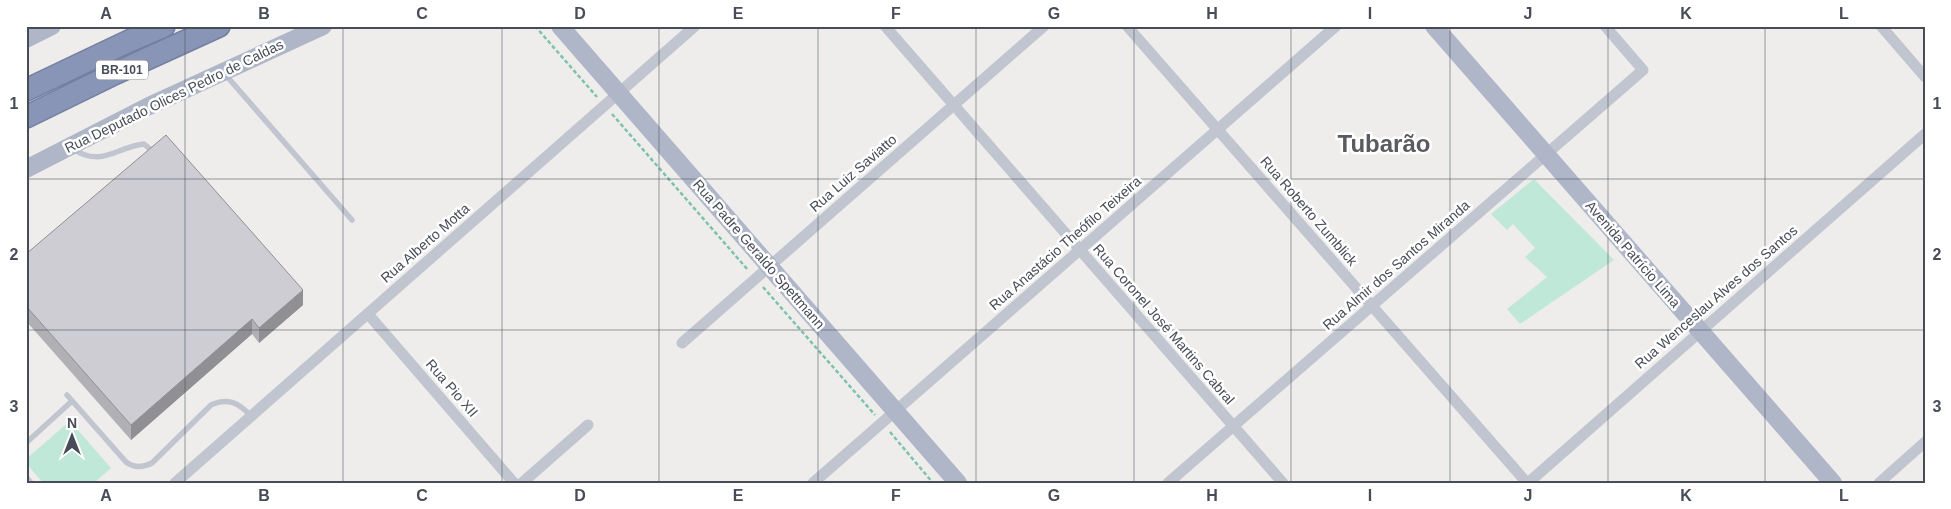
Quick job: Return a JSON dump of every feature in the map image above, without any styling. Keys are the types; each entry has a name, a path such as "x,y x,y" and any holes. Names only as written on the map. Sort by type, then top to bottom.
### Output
{"highway":[{"name":"BR-101","path":"26,90 164,26"},
{"name":"BR-101","path":"26,117 124,69 219,26"}],"main road":[{"name":"Rua Deputado Olices Pedro de Caldas","path":"26,169 69,146 222,72 323,26"},
{"name":"Rua Padre Geraldo Spettmann","path":"560,26 958,483"},
{"name":"Avenida Patrício Lima","path":"1434,26 1832,483"}],"street":[{"name":"Rua Alberto Motta","path":"175,483 695,26"},
{"name":"Rua Coronel José Martins Cabral","path":"885,26 1283,483"},
{"name":"Rua Luiz Saviatto","path":"682,343 1044,26"},
{"name":"Rua Roberto Zumblick","path":"1127,26 1527,483"},
{"name":"Rua Anastácio Theófilo Teixeira","path":"813,483 1336,26"},
{"name":"Rua Almir dos Santos Miranda","path":"1168,483 1643,70 1605,26"},
{"path":"1881,26 1925,76"},
{"name":"Rua Wenceslau Alves dos Santos","path":"1527,483 1925,134"},
{"name":"Rua Pio XII","path":"368,314 514,483"},
{"path":"522,483 588,425"},
{"path":"1879,483 1925,442"}],"lane":[{"path":"222,72 352,220"},
{"path":"69,146 79,153 90,157 103,157 144,144 150,150 150,158"},
{"path":"66,396 126,462 136,467 152,463 211,405 225,400 238,404 251,416"},
{"path":"26,443 72,401"},
{"path":"26,477 31,483"}],"path":[{"path":"536,26 934,483"}],"green space":[{"path":"1534,179 1614,260 1520,324 1507,309 1547,277 1525,257 1535,248 1513,224 1507,230 1491,214"},
{"path":"70,421 111,468 94,483 43,483 26,463 26,459"}],"building":[{"path":"166,135 303,290 259,328 252,319 131,425 26,306 26,254"}],"district":[{"name":"Tubarão","path":"1384,144"}]}
